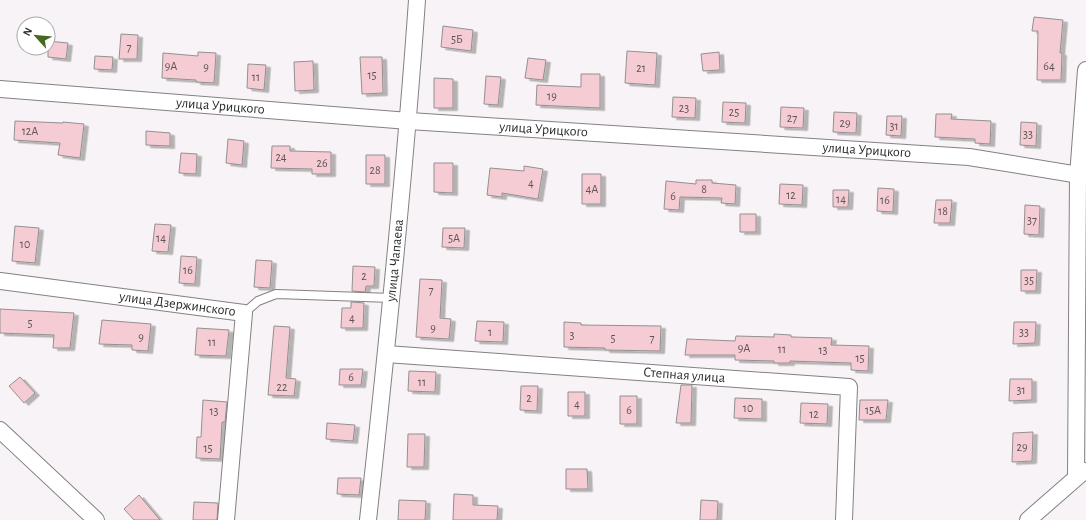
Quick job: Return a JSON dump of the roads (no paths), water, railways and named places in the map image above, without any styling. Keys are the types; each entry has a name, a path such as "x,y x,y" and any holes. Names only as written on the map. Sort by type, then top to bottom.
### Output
{"street":[{"name":"улица Чапаева","path":"368,520 409,121 417,0"},
{"path":"1028,520 1081,473 1082,176 1086,70"},
{"name":"улица Урицкого","path":"0,89 409,121 969,157 1082,176"},
{"name":"улица Дзержинского","path":"0,281 244,313 226,520"},
{"name":"Степная улица","path":"386,354 849,387 844,520"},
{"path":"0,430 96,520"}],"lane":[{"path":"244,313 258,301 276,294 392,298"}]}
